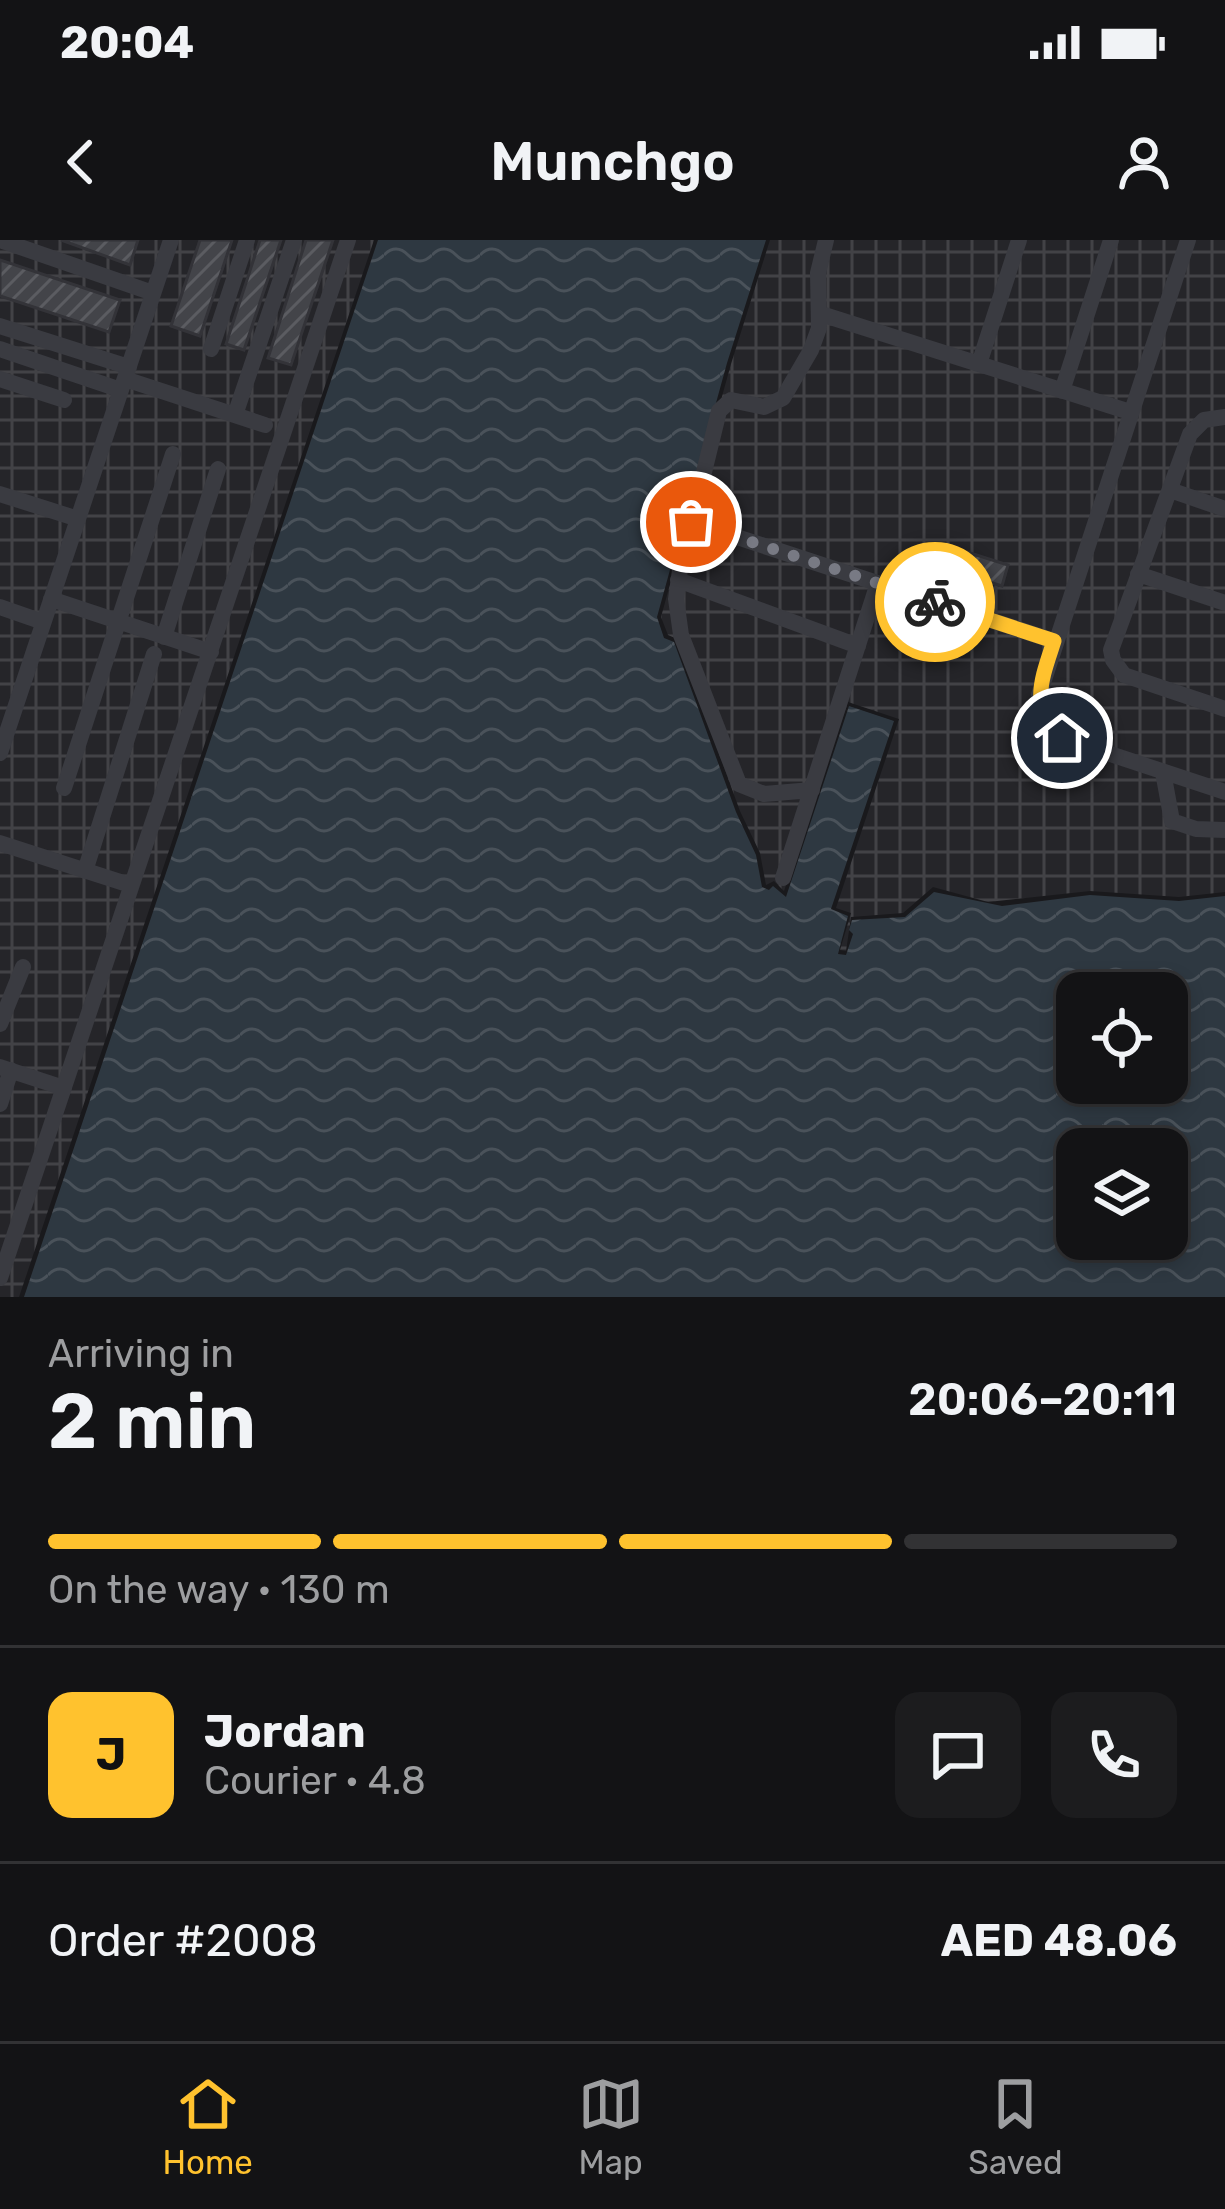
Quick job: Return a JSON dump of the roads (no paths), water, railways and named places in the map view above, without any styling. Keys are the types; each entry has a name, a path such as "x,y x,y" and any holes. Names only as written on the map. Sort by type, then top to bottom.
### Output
{"street":[{"path":"0,753 171,240"},
{"path":"212,349 247,240"},
{"path":"235,415 294,240"},
{"path":"0,1278 348,240"},
{"path":"812,790 755,794 739,784 682,635 678,580 721,406 736,400 764,407 783,398 816,339 818,273 826,240"},
{"path":"979,364 1019,240"},
{"path":"1062,391 1111,240"},
{"path":"1188,240 1039,695 1049,727 1062,738 1225,792"},
{"path":"8,242 153,293"},
{"path":"820,314 1130,412"},
{"path":"0,326 125,378 265,425"},
{"path":"0,349 125,378"},
{"path":"0,379 64,400"},
{"path":"1225,417 1196,426 1113,640 1117,668 1133,679 1225,709"},
{"path":"64,788 173,454"},
{"path":"164,637 218,469"},
{"path":"1170,490 1225,509"},
{"path":"0,494 78,519"},
{"path":"691,522 1054,641"},
{"path":"1138,574 1225,603"},
{"path":"678,580 858,646"},
{"path":"783,878 878,583"},
{"path":"51,599 211,652"},
{"path":"0,607 44,622"},
{"path":"85,871 154,654"},
{"path":"1163,772 1172,820 1196,829 1225,830"},
{"path":"0,843 130,885"},
{"path":"0,1024 23,967"},
{"path":"0,1104 6,1068 64,1088"}],"water":[{"path":"378,240 766,240 657,617 664,638 674,642 756,855 762,887 769,890 773,886 786,897 849,706 894,721 831,909 848,916 838,954 846,955 852,920 905,917 934,892 1002,906 1090,895 1179,901 1225,896 1225,1297 24,1297"}]}
